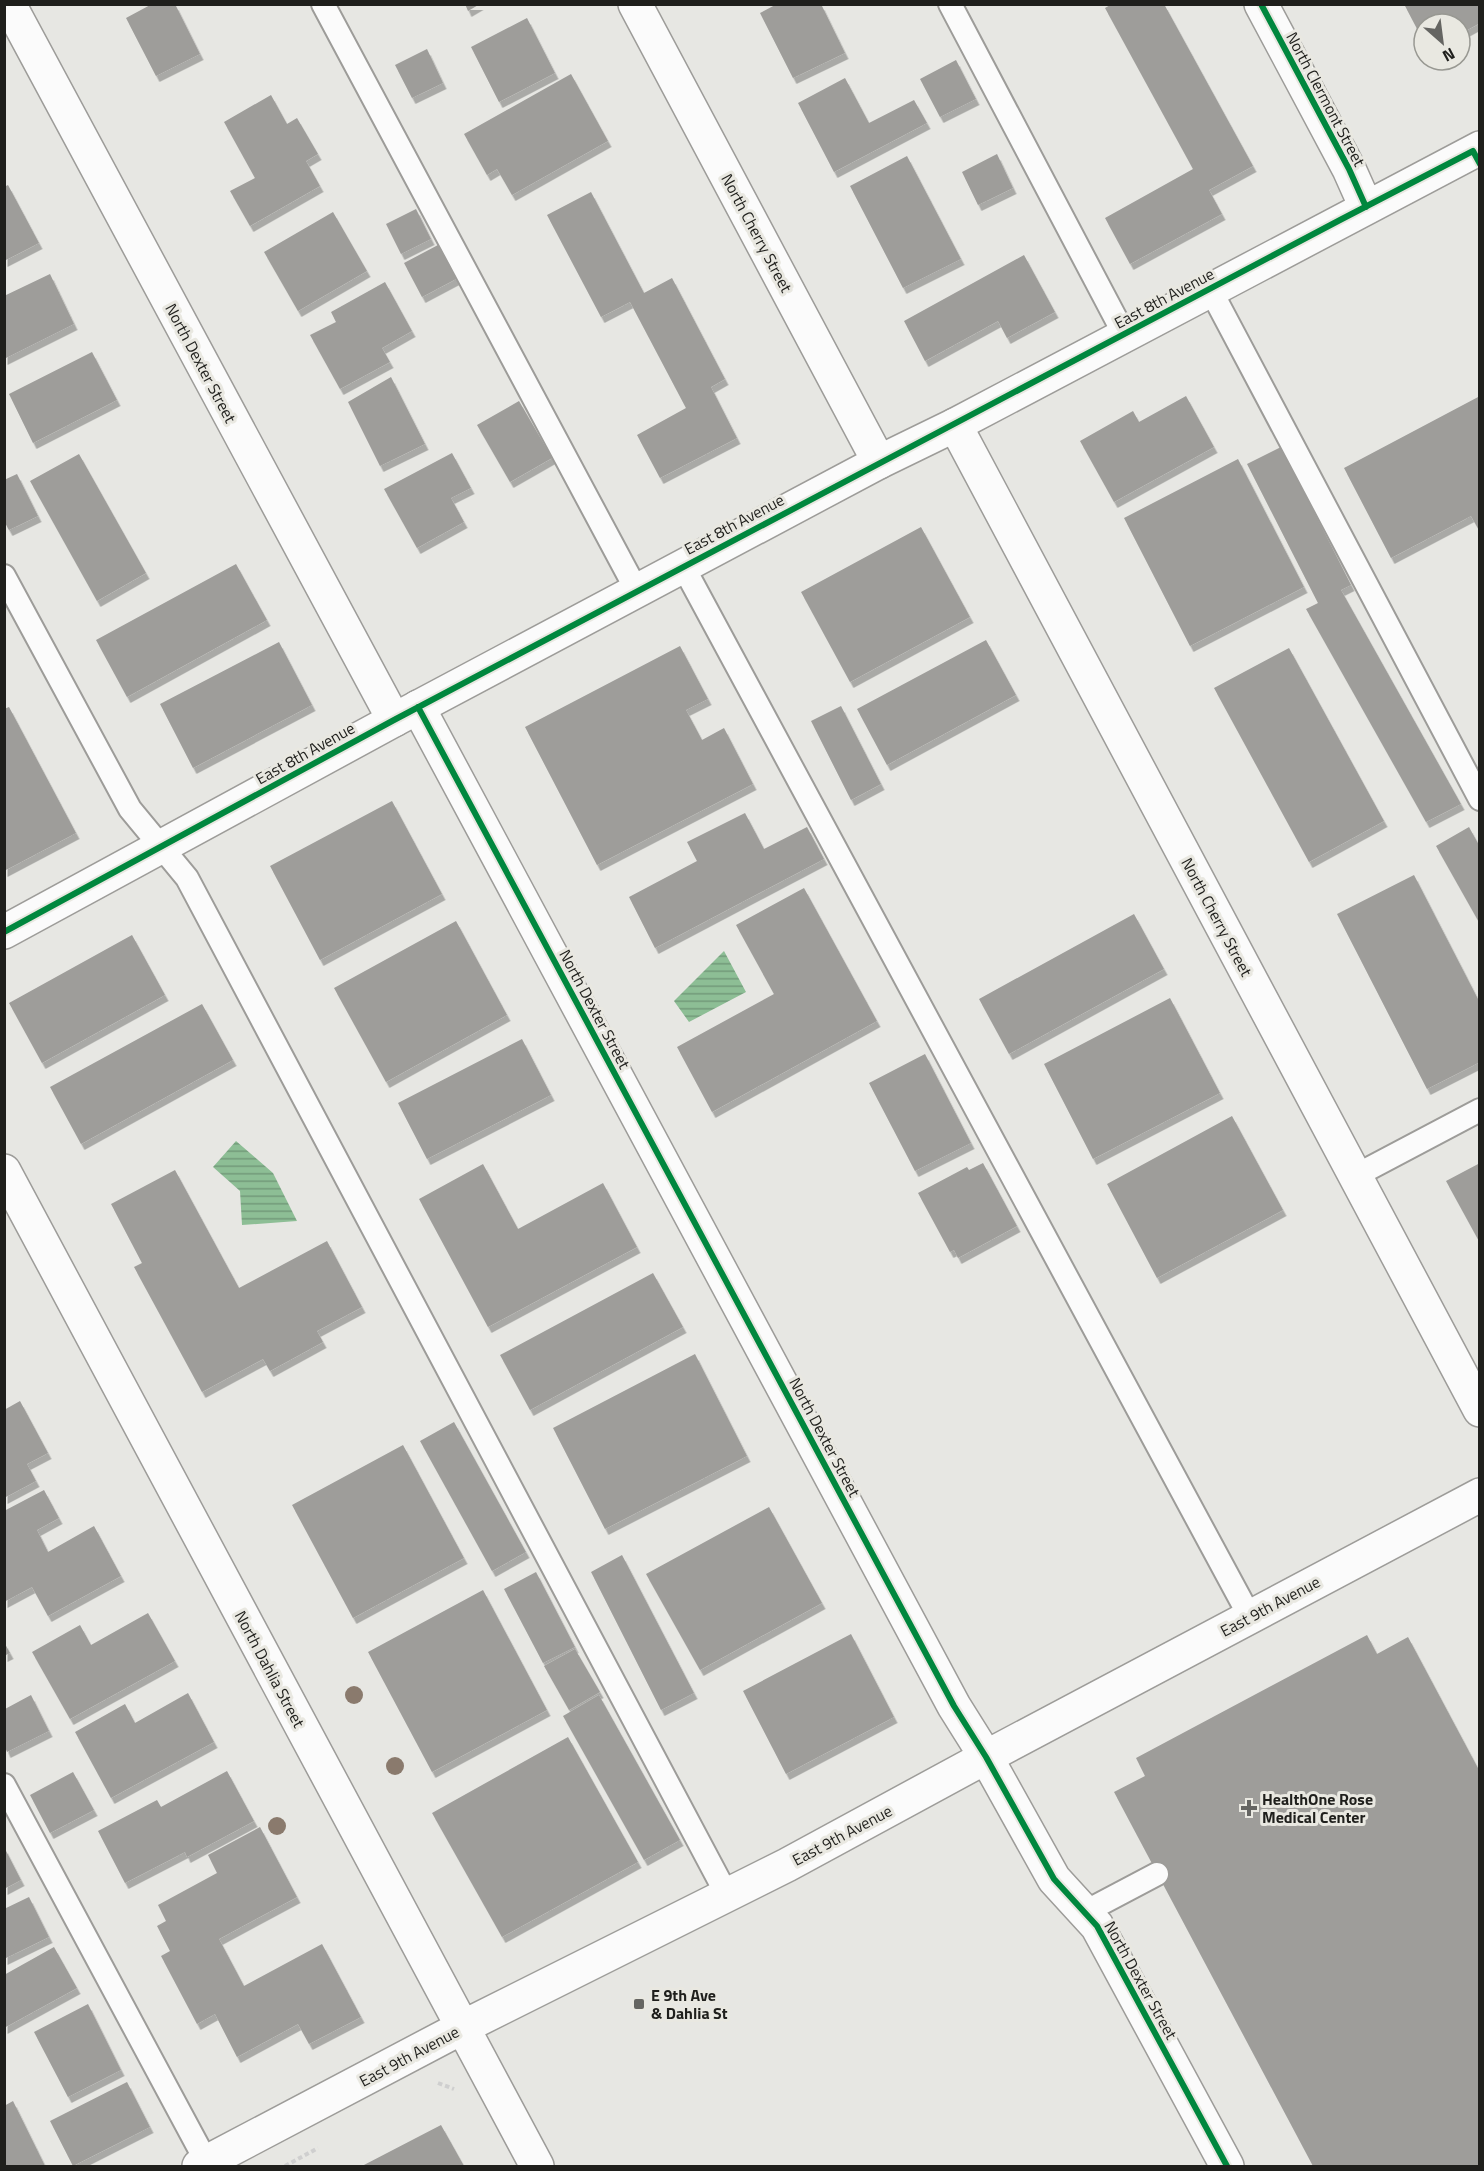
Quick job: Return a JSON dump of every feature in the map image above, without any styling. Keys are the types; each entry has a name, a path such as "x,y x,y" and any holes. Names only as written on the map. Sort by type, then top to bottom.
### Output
{"street":[{"name":"North Dexter Street","path":"9,4 406,714 954,1706 986,1757 1054,1879 1097,1926 1227,2166"},
{"name":"North Cherry Street","path":"635,4 879,462"},
{"name":"North Clermont Street","path":"1261,4 1349,169 1366,207"},
{"name":"East 8th Avenue","path":"4,932 406,714 879,462 955,425 1366,207 1477,154"},
{"name":"North Cherry Street","path":"955,425 1479,1410"},
{"name":"North Dahlia Street","path":"4,1171 461,2028 537,2166"},
{"name":"East 9th Avenue","path":"203,2165 461,2028 787,1865 1479,1495"}],"lane":[{"path":"323,4 637,591"},
{"path":"950,4 1124,334"},
{"path":"1210,289 1479,799"},
{"path":"683,566 1250,1617"},
{"path":"4,576 130,809 187,878 728,1895"},
{"path":"1355,1176 1479,1110"},
{"path":"4,1785 203,2165"},
{"path":"1085,1912 1157,1874"}],"path":[{"path":"437,2083 456,2090"},
{"path":"285,2166 326,2144"}],"shaded area":[{"path":"724,951 746,992 689,1022 674,1001"},
{"path":"236,1141 273,1173 297,1221 242,1225 240,1191 213,1167"}],"building":[{"path":"152,4 175,4 200,54 156,76 126,18"},
{"path":"465,4 480,4 468,11"},
{"path":"777,4 821,4 845,53 793,78 760,13"},
{"path":"1112,4 1164,4 1253,166 1209,190 1222,214 1130,264 1105,218 1193,169 1105,8"},
{"path":"1404,4 1480,4 1480,23 1472,27 1472,12 1412,12 1412,19"},
{"path":"527,18 555,73 499,102 471,47"},
{"path":"427,49 443,83 412,98 395,65"},
{"path":"956,60 976,99 940,117 920,79"},
{"path":"571,74 608,141 512,195 497,169 487,175 464,134"},
{"path":"845,78 869,123 914,100 927,123 834,172 798,103"},
{"path":"271,95 287,124 297,118 318,154 306,161 320,186 250,226 230,191 255,178 224,122"},
{"path":"997,154 1013,188 978,205 962,172"},
{"path":"907,156 961,259 903,288 850,186"},
{"path":"8,185 39,243 4,261 4,187"},
{"path":"591,192 644,293 672,278 725,379 711,387 737,438 660,478 637,435 686,408 630,302 601,317 547,215"},
{"path":"416,209 431,239 401,254 386,224"},
{"path":"333,212 367,271 298,311 264,252"},
{"path":"438,245 456,279 422,297 404,263"},
{"path":"1024,255 1055,312 1007,338 998,321 925,361 904,321"},
{"path":"50,274 74,324 4,359 4,296"},
{"path":"385,282 412,331 382,348 390,362 340,389 310,335 336,322 331,312"},
{"path":"92,352 117,400 33,443 9,394"},
{"path":"391,377 425,444 380,466 348,402"},
{"path":"1186,396 1214,447 1114,502 1080,441 1133,411 1139,422"},
{"path":"1480,396 1480,532 1471,516 1391,558 1344,468"},
{"path":"519,401 552,458 510,482 477,425"},
{"path":"1281,447 1351,585 1341,590 1461,804 1426,822 1306,609 1318,603 1247,464"},
{"path":"452,453 471,488 451,498 464,522 417,548 384,489"},
{"path":"79,454 146,573 97,601 30,481"},
{"path":"1238,459 1304,587 1190,646 1124,518"},
{"path":"17,474 38,516 9,530 4,521 4,480"},
{"path":"921,527 970,617 850,682 801,592"},
{"path":"236,564 267,620 127,697 96,640"},
{"path":"986,640 1016,695 887,765 857,709"},
{"path":"279,642 312,705 193,768 160,704"},
{"path":"680,646 708,699 686,710 702,740 724,728 753,784 597,865 525,727"},
{"path":"1289,648 1384,821 1309,862 1214,688"},
{"path":"841,706 881,784 851,800 811,721"},
{"path":"9,707 76,833 4,871 4,709"},
{"path":"392,801 442,894 320,960 270,866"},
{"path":"745,813 764,849 807,827 824,859 655,948 629,897 697,861 687,842"},
{"path":"1469,827 1480,847 1480,924 1436,846"},
{"path":"1414,875 1480,1003 1480,1062 1427,1089 1337,914"},
{"path":"804,888 877,1021 712,1112 677,1047 774,994 736,925"},
{"path":"1134,914 1164,969 1009,1054 979,999"},
{"path":"456,921 507,1015 386,1082 334,988"},
{"path":"132,935 165,995 42,1063 9,1003"},
{"path":"1170,998 1220,1093 1093,1159 1044,1064"},
{"path":"202,1004 233,1060 81,1144 50,1087"},
{"path":"522,1039 551,1095 427,1159 398,1103"},
{"path":"925,1054 971,1143 915,1171 869,1083"},
{"path":"1232,1116 1283,1210 1157,1278 1107,1184"},
{"path":"983,1163 1017,1226 958,1258 954,1250 950,1252 918,1193 967,1167 969,1170"},
{"path":"1480,1163 1480,1243 1446,1181"},
{"path":"483,1164 518,1229 603,1183 637,1247 488,1327 419,1199"},
{"path":"175,1170 239,1288 327,1241 362,1307 317,1331 323,1342 270,1371 263,1359 202,1392 134,1267 142,1263 111,1204"},
{"path":"653,1273 683,1327 530,1410 500,1355"},
{"path":"695,1354 747,1456 605,1529 553,1428"},
{"path":"20,1401 48,1453 27,1464 36,1481 4,1498 4,1410"},
{"path":"454,1422 526,1552 492,1571 420,1441"},
{"path":"403,1445 464,1558 353,1618 292,1505"},
{"path":"44,1490 59,1518 37,1530 48,1552 94,1526 121,1576 48,1616 32,1587 4,1602 4,1511"},
{"path":"769,1507 822,1603 700,1670 646,1574"},
{"path":"622,1555 694,1693 661,1710 591,1572"},
{"path":"536,1572 575,1647 543,1663 504,1589"},
{"path":"483,1590 547,1710 432,1772 368,1652"},
{"path":"148,1613 175,1661 70,1719 32,1652 80,1625 91,1645"},
{"path":"851,1634 894,1717 786,1774 743,1691"},
{"path":"1367,1635 1377,1654 1408,1637 1480,1772 1480,2166 1313,2166 1114,1792 1145,1776 1136,1758"},
{"path":"4,1642 10,1653 4,1656"},
{"path":"575,1649 600,1692 569,1710 544,1666"},
{"path":"188,1693 214,1742 111,1798 75,1732 125,1704 135,1723"},
{"path":"31,1695 49,1731 7,1752 5,1709"},
{"path":"599,1695 680,1840 644,1860 563,1716"},
{"path":"568,1737 638,1862 502,1937 432,1813"},
{"path":"227,1771 254,1821 187,1857 185,1852 125,1883 98,1831 157,1800 161,1807"},
{"path":"73,1772 94,1810 50,1833 30,1795"},
{"path":"260,1827 297,1897 219,1939 244,1986 322,1944 361,2017 309,2044 298,2024 237,2057 215,2014 197,2024 161,1956 170,1951 157,1926 166,1921 158,1905 217,1873 208,1855"},
{"path":"4,1847 21,1880 4,1889"},
{"path":"29,1897 49,1937 4,1959 4,1909"},
{"path":"54,1947 77,1988 4,2028 4,1975"},
{"path":"88,2004 121,2070 68,2097 34,2032"},
{"path":"127,2082 150,2127 73,2166 50,2121"},
{"path":"13,2101 45,2166 4,2166 4,2106"},
{"path":"441,2125 464,2166 362,2166"}],"cycle path":[{"path":"1261,4 1349,169 1366,207"},
{"path":"4,932 394,720 1340,220 1473,151 1480,164"},
{"path":"418,707 954,1706 986,1757 1054,1879 1097,1926 1227,2166"}],"place":[{"name":"HealthOne Rose Medical Center","path":"1249,1808"},
{"name":"E 9th Ave & Dahlia St","path":"639,2004"}]}
